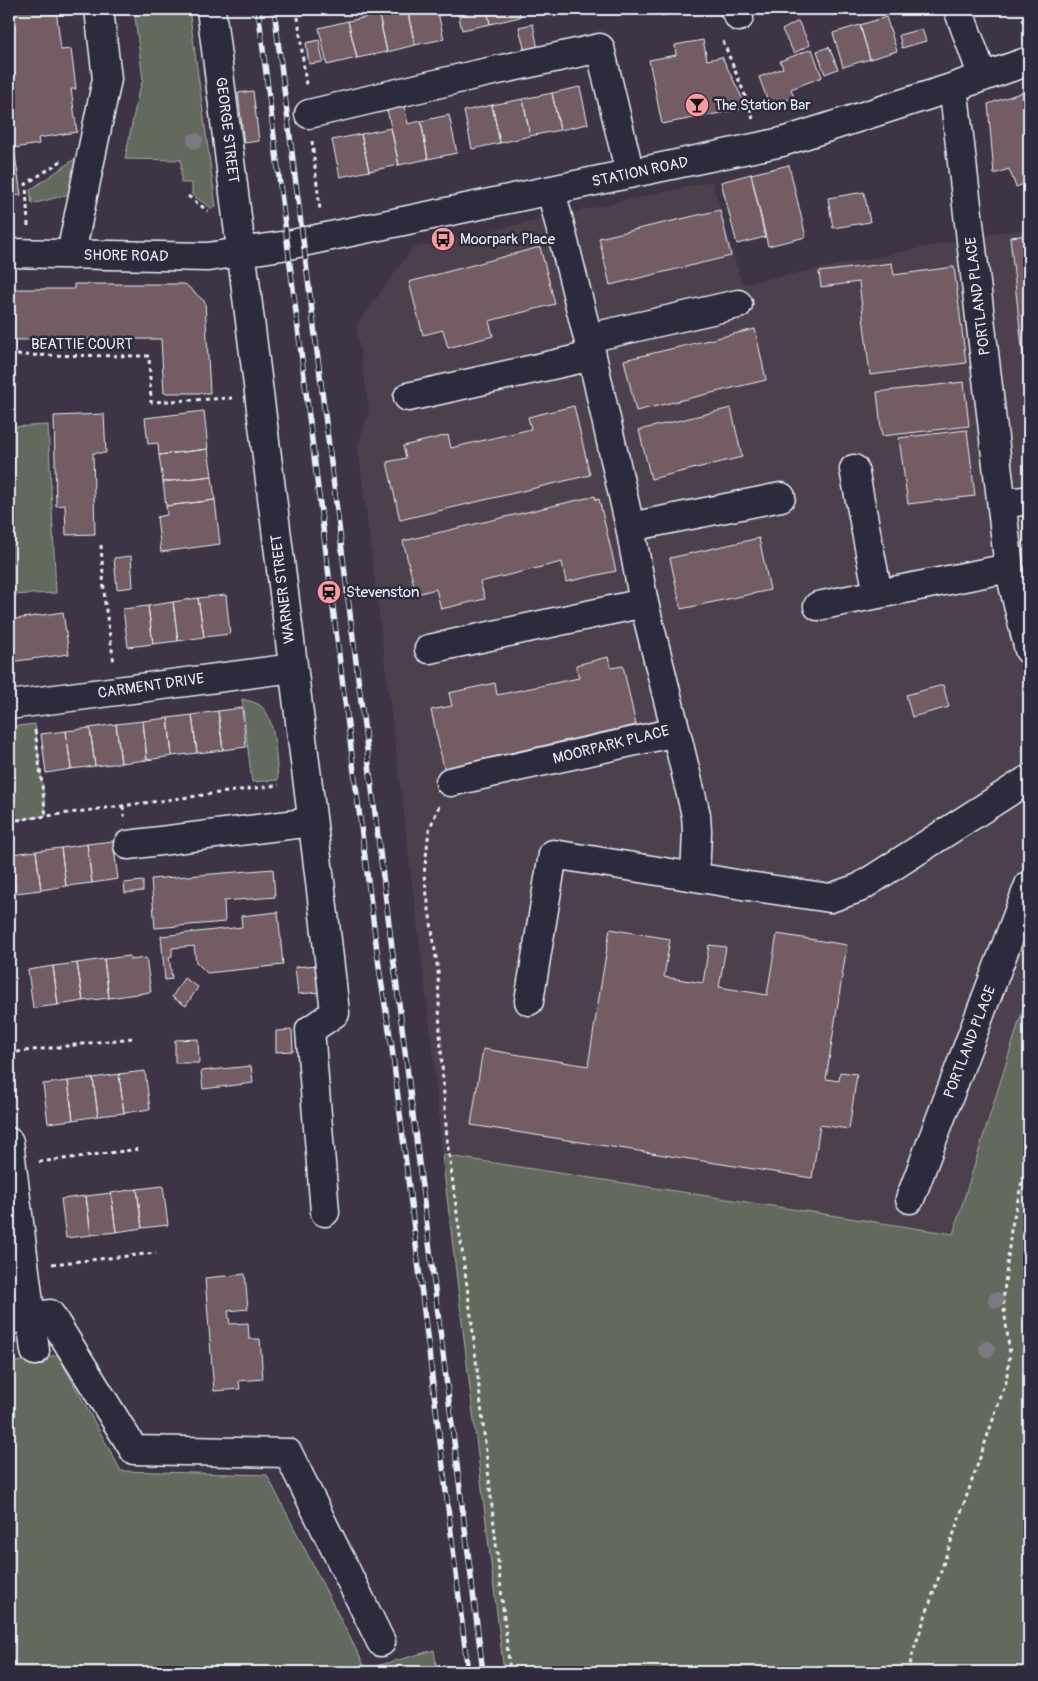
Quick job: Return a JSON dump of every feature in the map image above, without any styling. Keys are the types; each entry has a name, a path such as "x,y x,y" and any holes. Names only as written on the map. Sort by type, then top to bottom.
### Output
{"street":[{"path":"73,255 74,239 107,78 99,9"},
{"name":"GEORGE STREET","path":"211,9 242,251"},
{"path":"958,9 983,77"},
{"path":"309,114 600,48 630,174"},
{"name":"STATION ROAD","path":"242,251 288,245 782,142 1029,61"},
{"name":"PORTLAND PLACE","path":"951,88 956,112 1009,568 1029,650"},
{"name":"MOORPARK PLACE","path":"450,782 676,732 644,603 630,527 590,347 551,190"},
{"name":"SHORE ROAD","path":"19,254 208,257 242,251"},
{"name":"WARNER STREET","path":"242,251 326,926 335,1013 310,1030 325,1212"},
{"path":"408,397 738,304"},
{"path":"854,469 878,594"},
{"path":"630,527 782,497"},
{"path":"1002,504 1029,500"},
{"path":"818,606 1009,568"},
{"path":"428,649 644,603"},
{"name":"CARMENT DRIVE","path":"20,704 293,668"},
{"path":"676,732 696,815 695,877"},
{"path":"529,1001 553,854 830,898 859,888 1029,779"},
{"path":"128,845 312,822"},
{"name":"PORTLAND PLACE","path":"910,1199 1029,885"},
{"path":"10,1154 25,1267 20,1318 34,1351"},
{"path":"20,1318 50,1314 134,1450 288,1453 381,1642"}],"path":[{"path":"731,21 760,146"},
{"path":"19,254 26,184 95,138"},
{"name":"BEATTIE COURT","path":"9,355 149,356 151,402 260,397"},
{"path":"101,545 105,604 118,691"},
{"path":"20,704 46,816"},
{"path":"9,821 307,782"},
{"path":"450,782 429,830 424,875 438,971 447,1140 472,1323 510,1672"},
{"path":"9,1052 132,1038"},
{"path":"10,1154 140,1149"},
{"path":"908,1672 914,1649 1006,1382 1010,1354 1003,1301 1011,1230 1029,1151"},
{"path":"25,1267 156,1253"}],"shaded area":[{"path":"712,181 742,284 1001,232 1029,230 1029,990 953,1234 442,1155 433,1050 358,446 369,410 356,326 413,248"}],"green space":[{"path":"134,9 189,9 216,207 211,208 192,195 192,183 181,183 181,160 125,159 138,94 143,80"},
{"path":"79,156 70,194 32,204 30,190"},
{"path":"48,425 56,593 9,595 9,427"},
{"path":"242,699 261,706 270,720 278,780 252,782"},
{"path":"35,724 46,816 9,821 9,727"},
{"path":"1029,990 1029,1672 504,1672 442,1155 953,1234"},
{"path":"58,1355 121,1471 267,1475 366,1669 434,1650 437,1672 9,1672 9,1363"}],"building":[{"path":"9,9 56,9 61,50 71,49 76,89 71,89 77,132 38,138 39,144 14,148 21,195 11,196 13,210 9,210"},
{"path":"407,9 415,45 387,52 379,15"},
{"path":"407,9 437,9 444,39 415,45"},
{"path":"457,9 487,9 490,24 462,30"},
{"path":"487,9 519,9 520,17 490,24"},
{"path":"659,9 682,9 662,16"},
{"path":"379,15 387,52 357,58 348,21"},
{"path":"886,17 897,51 870,59 860,25"},
{"path":"348,21 357,58 327,65 319,28"},
{"path":"798,21 810,45 794,53 782,30"},
{"path":"533,24 538,50 525,52 519,27"},
{"path":"860,25 870,59 843,67 833,33"},
{"path":"922,29 926,41 902,48 899,35"},
{"path":"319,40 323,62 309,64 306,43"},
{"path":"703,40 707,60 722,57 747,108 662,124 649,60 676,55 675,45"},
{"path":"829,47 838,69 825,74 817,51"},
{"path":"812,49 822,77 791,89 794,97 770,107 759,77 783,68 780,61"},
{"path":"580,87 588,124 560,130 552,93"},
{"path":"1029,90 1029,182 1016,187 1009,169 994,174 988,104"},
{"path":"253,91 259,141 244,143 238,93"},
{"path":"552,93 560,130 530,136 523,99"},
{"path":"523,99 530,136 500,143 492,105"},
{"path":"404,105 408,124 421,121 428,159 399,165 387,109"},
{"path":"492,105 500,143 472,149 464,111"},
{"path":"449,115 457,153 428,159 421,121"},
{"path":"391,128 399,165 369,171 361,134"},
{"path":"361,134 369,171 340,177 332,140"},
{"path":"789,165 806,237 768,246 751,174"},
{"path":"751,174 765,237 737,244 721,182"},
{"path":"864,192 870,222 833,228 828,198"},
{"path":"720,210 731,256 610,285 599,238"},
{"path":"1029,235 1029,411 1010,237"},
{"path":"540,247 555,304 489,321 493,336 448,348 443,330 423,335 409,282"},
{"path":"892,263 894,275 954,267 966,363 870,375 859,282 821,287 819,272"},
{"path":"74,284 185,284 205,302 210,393 164,393 161,339 9,340 9,289 74,289"},
{"path":"755,329 766,380 636,411 624,360"},
{"path":"964,382 969,426 882,436 877,392"},
{"path":"574,406 590,475 400,520 387,462 406,458 403,446 448,435 451,448 531,429 528,417"},
{"path":"731,408 742,457 651,479 639,430"},
{"path":"204,411 208,449 159,455 158,443 148,444 145,418"},
{"path":"104,414 106,453 93,453 95,534 66,535 65,505 56,506 54,416"},
{"path":"967,430 975,496 908,504 899,438"},
{"path":"208,449 212,476 163,482 159,455"},
{"path":"212,476 215,500 166,506 163,482"},
{"path":"595,496 596,500 599,499 616,571 566,582 562,562 480,582 485,599 441,609 436,589 416,594 403,541"},
{"path":"215,500 220,544 161,552 157,517 167,515 166,506"},
{"path":"759,538 770,590 681,609 670,558"},
{"path":"131,556 133,587 117,589 114,558"},
{"path":"226,595 230,634 204,637 198,598"},
{"path":"198,598 204,637 178,641 173,602"},
{"path":"173,602 178,641 153,644 148,606"},
{"path":"148,606 153,644 128,647 123,609"},
{"path":"63,612 69,654 9,662 9,620"},
{"path":"608,657 611,668 623,666 636,725 444,768 431,710 452,706 449,693 495,683 497,695 579,678 576,665"},
{"path":"943,685 949,707 912,717 906,695"},
{"path":"242,708 246,747 223,750 218,711"},
{"path":"218,711 223,750 197,753 192,715"},
{"path":"192,715 197,753 172,756 168,718"},
{"path":"168,718 172,756 147,760 143,721"},
{"path":"143,721 147,760 121,763 116,724"},
{"path":"116,724 121,763 95,766 90,728"},
{"path":"90,728 95,766 71,769 66,731"},
{"path":"66,731 71,769 46,773 41,734"},
{"path":"113,841 118,879 92,883 87,844"},
{"path":"87,844 92,883 66,886 61,848"},
{"path":"61,848 66,886 41,890 36,851"},
{"path":"36,851 41,890 16,893 11,854"},
{"path":"273,869 275,897 224,901 225,922 155,928 151,879"},
{"path":"143,881 143,891 125,893 124,883"},
{"path":"278,912 283,965 207,973 196,962 194,946 172,948 172,956 169,957 172,979 165,980 161,936 242,927 241,916"},
{"path":"610,929 670,939 664,977 703,983 709,945 726,947 719,987 767,995 777,934 847,945 826,1079 839,1081 840,1072 857,1074 849,1129 820,1125 812,1178 471,1125 483,1049 588,1066"},
{"path":"130,956 130,960 146,958 151,992 109,998 104,959"},
{"path":"104,959 109,998 83,1001 77,963"},
{"path":"77,963 83,1001 58,1005 53,966"},
{"path":"318,965 321,992 298,994 295,967"},
{"path":"53,966 58,1005 33,1008 28,970"},
{"path":"184,978 198,987 186,1006 172,997"},
{"path":"292,1030 293,1051 276,1052 276,1031"},
{"path":"198,1039 199,1063 175,1063 175,1040"},
{"path":"251,1066 253,1083 203,1089 201,1071"},
{"path":"145,1071 150,1109 124,1113 119,1074"},
{"path":"119,1074 124,1113 98,1116 93,1078"},
{"path":"93,1078 98,1116 73,1120 68,1081"},
{"path":"68,1081 73,1120 48,1123 43,1084"},
{"path":"163,1186 168,1225 142,1228 137,1189"},
{"path":"137,1189 142,1228 116,1232 111,1193"},
{"path":"111,1193 116,1232 91,1235 86,1196"},
{"path":"86,1196 91,1235 66,1238 61,1199"},
{"path":"245,1274 248,1309 228,1311 230,1324 248,1323 249,1339 260,1339 263,1379 239,1381 240,1389 214,1391 205,1278"}],"railway":[{"path":"258,9 380,974 392,1048 468,1672"},
{"path":"274,9 483,1672"}],"place":[{"name":"The Station Bar","path":"697,105"},
{"name":"Moorpark Place","path":"443,239"},
{"name":"Stevenston","path":"329,592"}]}
